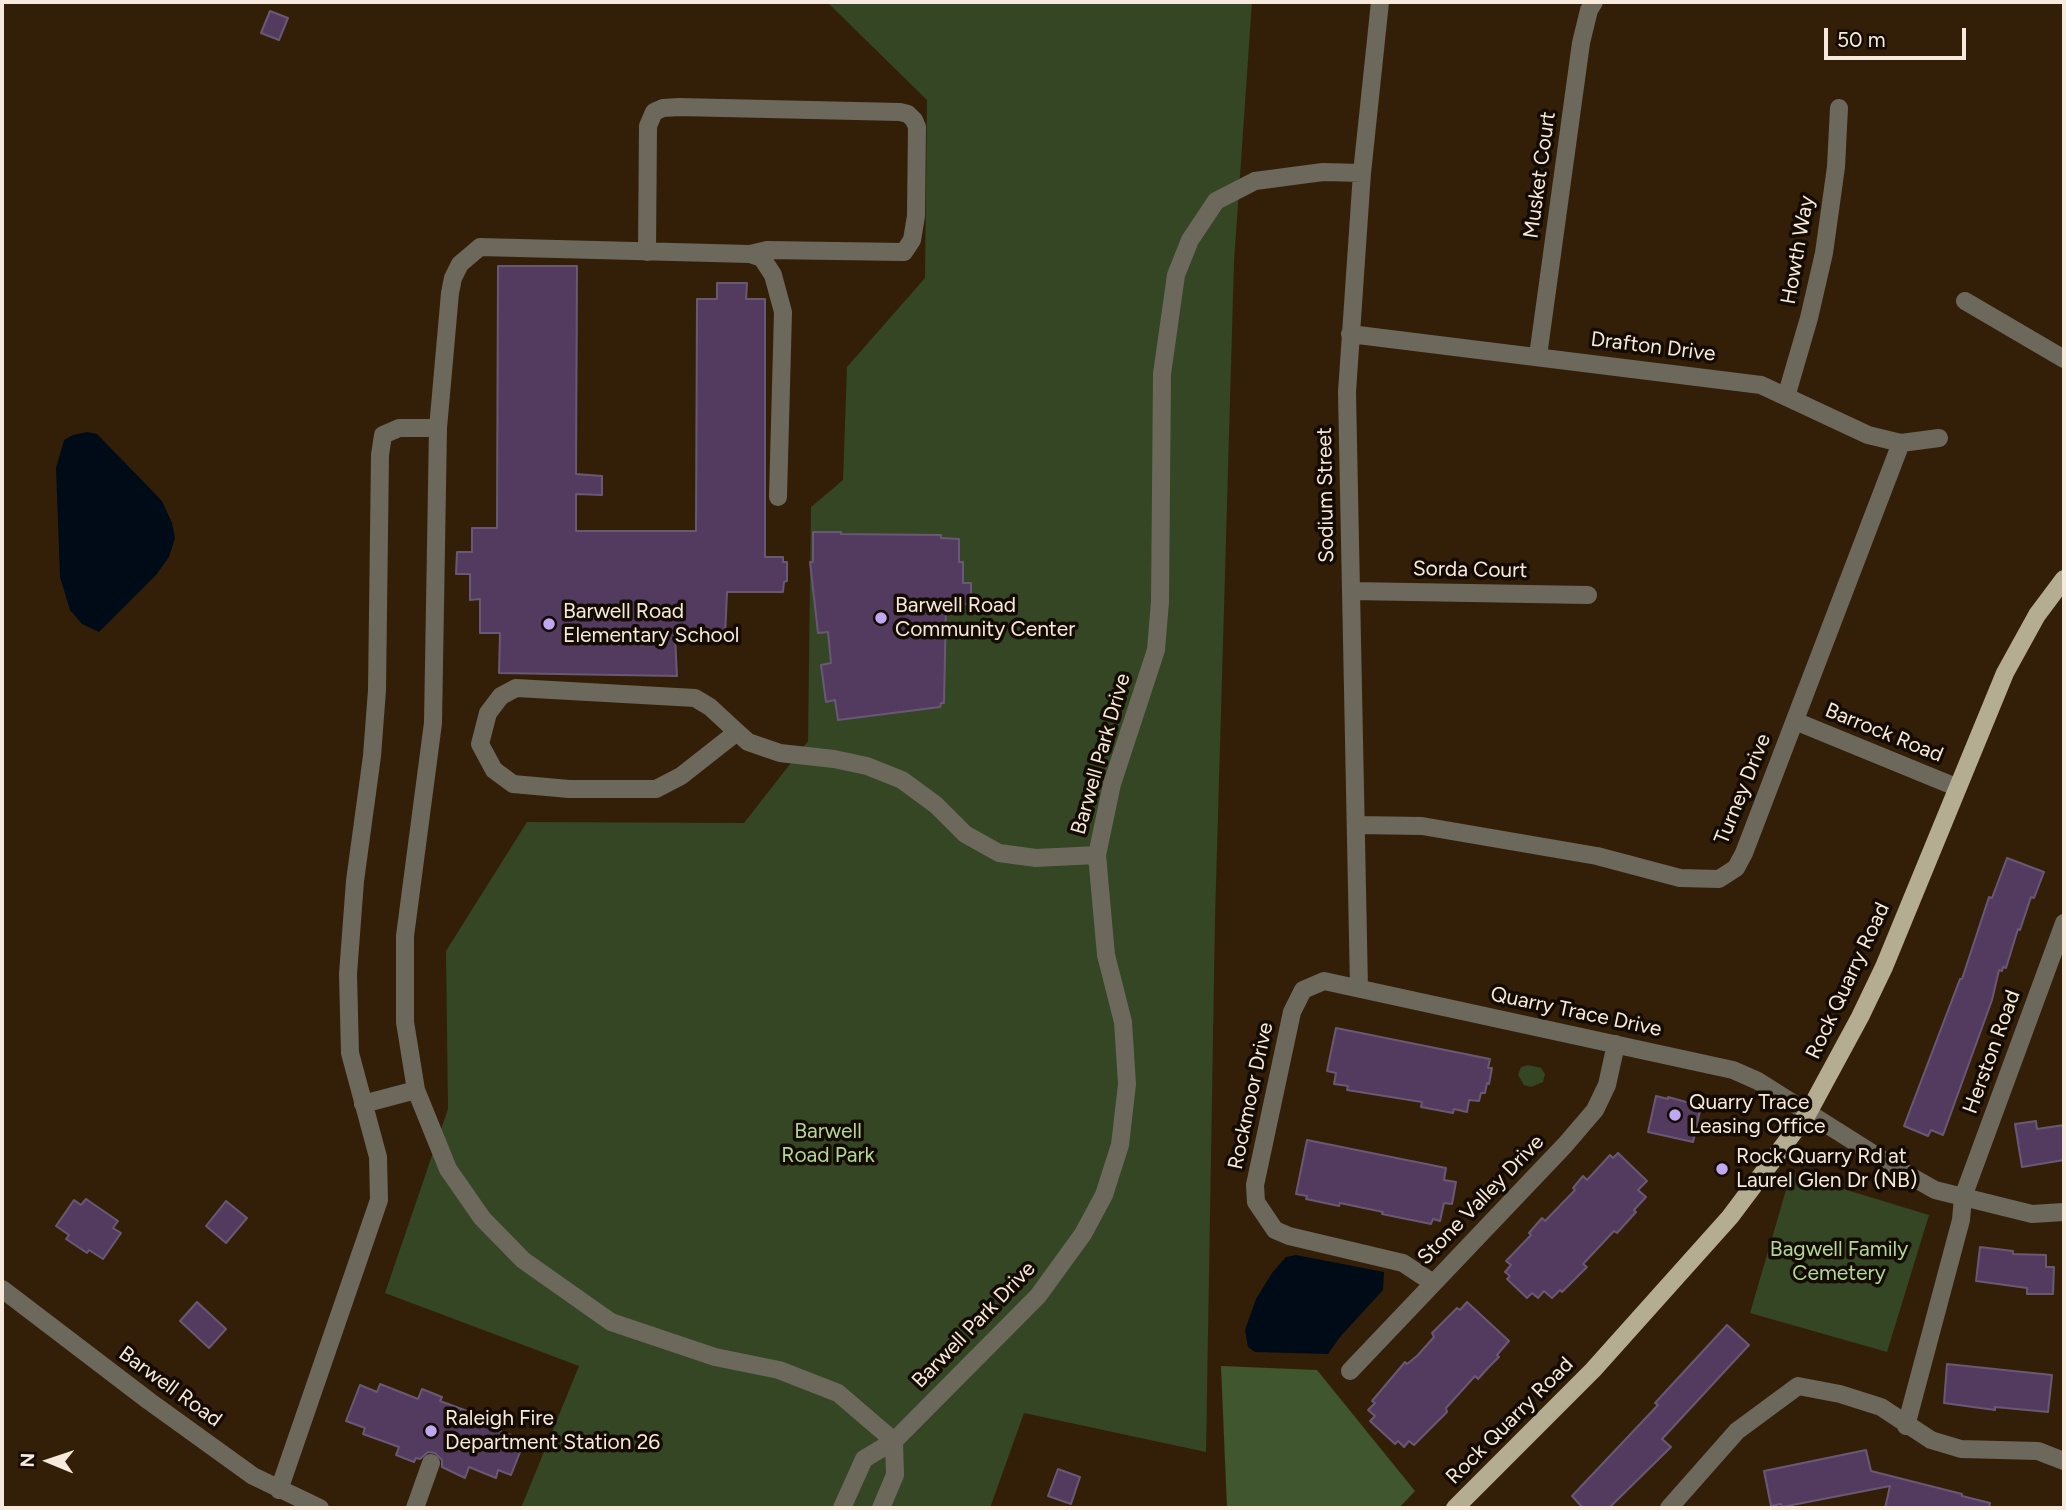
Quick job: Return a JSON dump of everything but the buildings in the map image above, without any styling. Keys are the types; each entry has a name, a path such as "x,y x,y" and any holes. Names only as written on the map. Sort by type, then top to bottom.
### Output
{"main road":[{"name":"Rock Quarry Road","path":"1455,1508 1593,1370 1712,1237 1808,1113 1884,967 2005,673 2037,615 2064,579"}],"street":[{"name":"Sodium Street","path":"1359,988 1347,392 1362,173 1380,2"},
{"name":"Musket Court","path":"1538,356 1581,43 1589,10 1594,2"},
{"path":"647,252 648,126 654,111 679,107 900,112 908,114 914,120 917,127 916,216 912,240 904,252 767,250 750,254 647,252 480,247 468,256 453,278 438,428 433,723 405,936 405,1022 416,1090 448,1169 482,1218 523,1260 611,1322 715,1357 779,1370 838,1393 894,1441 895,1475 880,1508"},
{"name":"Howth Way","path":"1786,397 1810,318 1824,253 1836,167 1839,108"},
{"name":"Barwell Park Drive","path":"842,1508 864,1459 894,1441 1038,1296 1083,1234 1104,1195 1120,1145 1127,1084 1123,1022 1106,956 1097,855 1112,784 1156,650 1160,602 1162,374 1176,275 1185,251 1216,201 1255,181 1323,172 1362,173"},
{"path":"750,254 762,258 773,275 783,312 778,497"},
{"path":"1965,300 2064,359"},
{"name":"Drafton Drive","path":"1350,334 1761,385 1868,435 1901,443 1939,438"},
{"path":"279,1490 379,1200 378,1157 350,1053 348,974 354,894 372,756 377,690 380,455 383,435 399,428 438,428"},
{"name":"Turney Drive","path":"1356,825 1422,825 1597,856 1680,878 1720,879 1736,868 1901,443"},
{"name":"Sorda Court","path":"1351,591 1588,595"},
{"path":"737,732 681,776 656,789 569,789 513,784 494,770 480,744 488,713 501,696 516,688 695,698 710,707 748,742 780,753 867,765 902,780 936,805 965,834 999,853 1036,858 1097,855"},
{"name":"Barrock Road","path":"1795,721 1956,787"},
{"name":"Herston Road","path":"1906,1426 1961,1220 1963,1197 2064,923"},
{"name":"Quarry Trace Drive","path":"1324,981 1733,1070 1758,1081 1936,1190 2032,1214 2064,1212"},
{"name":"Rockmoor Drive","path":"1324,981 1303,990 1292,1012 1255,1185 1256,1202 1275,1230 1289,1236 1403,1263 1433,1283"},
{"name":"Stone Valley Drive","path":"1350,1371 1595,1110 1607,1085 1616,1044"},
{"path":"363,1104 416,1090"},
{"name":"Barwell Road","path":"2,1289 253,1476 320,1508"},
{"path":"1669,1508 1737,1431 1798,1386 1840,1394 1881,1407 1931,1440 1961,1448 2038,1451 2064,1461"},
{"path":"415,1508 431,1463"}],"green space":[{"name":"Barwell Road Park","path":"827,2 1252,2 1234,262 1215,919 1206,1452 1024,1413 990,1508 521,1508 579,1366 385,1293 448,1109 446,951 527,822 744,823 808,741 811,507 843,480 847,367 925,278 927,100"},
{"path":"1528,1065 1541,1068 1545,1074 1543,1082 1531,1087 1524,1085 1518,1075 1521,1067"},
{"name":"Bagwell Family Cemetery","path":"1791,1173 1929,1215 1887,1352 1750,1313"},
{"path":"1221,1366 1317,1370 1415,1491 1399,1508 1227,1508"}],"water":[{"path":"87,432 97,434 162,501 172,523 175,538 169,557 156,575 99,632 82,624 70,610 60,577 56,468 64,440"},
{"path":"1296,1255 1384,1272 1383,1290 1328,1354 1255,1352 1248,1347 1245,1330 1256,1299 1286,1257"}],"place":[{"name":"Barwell Road Community Center","path":"881,618"},
{"name":"Barwell Road Elementary School","path":"549,624"},
{"name":"Quarry Trace Leasing Office","path":"1675,1115"},
{"name":"Rock Quarry Rd at Laurel Glen Dr (NB)","path":"1722,1169"},
{"name":"Raleigh Fire Department Station 26","path":"431,1431"}]}
